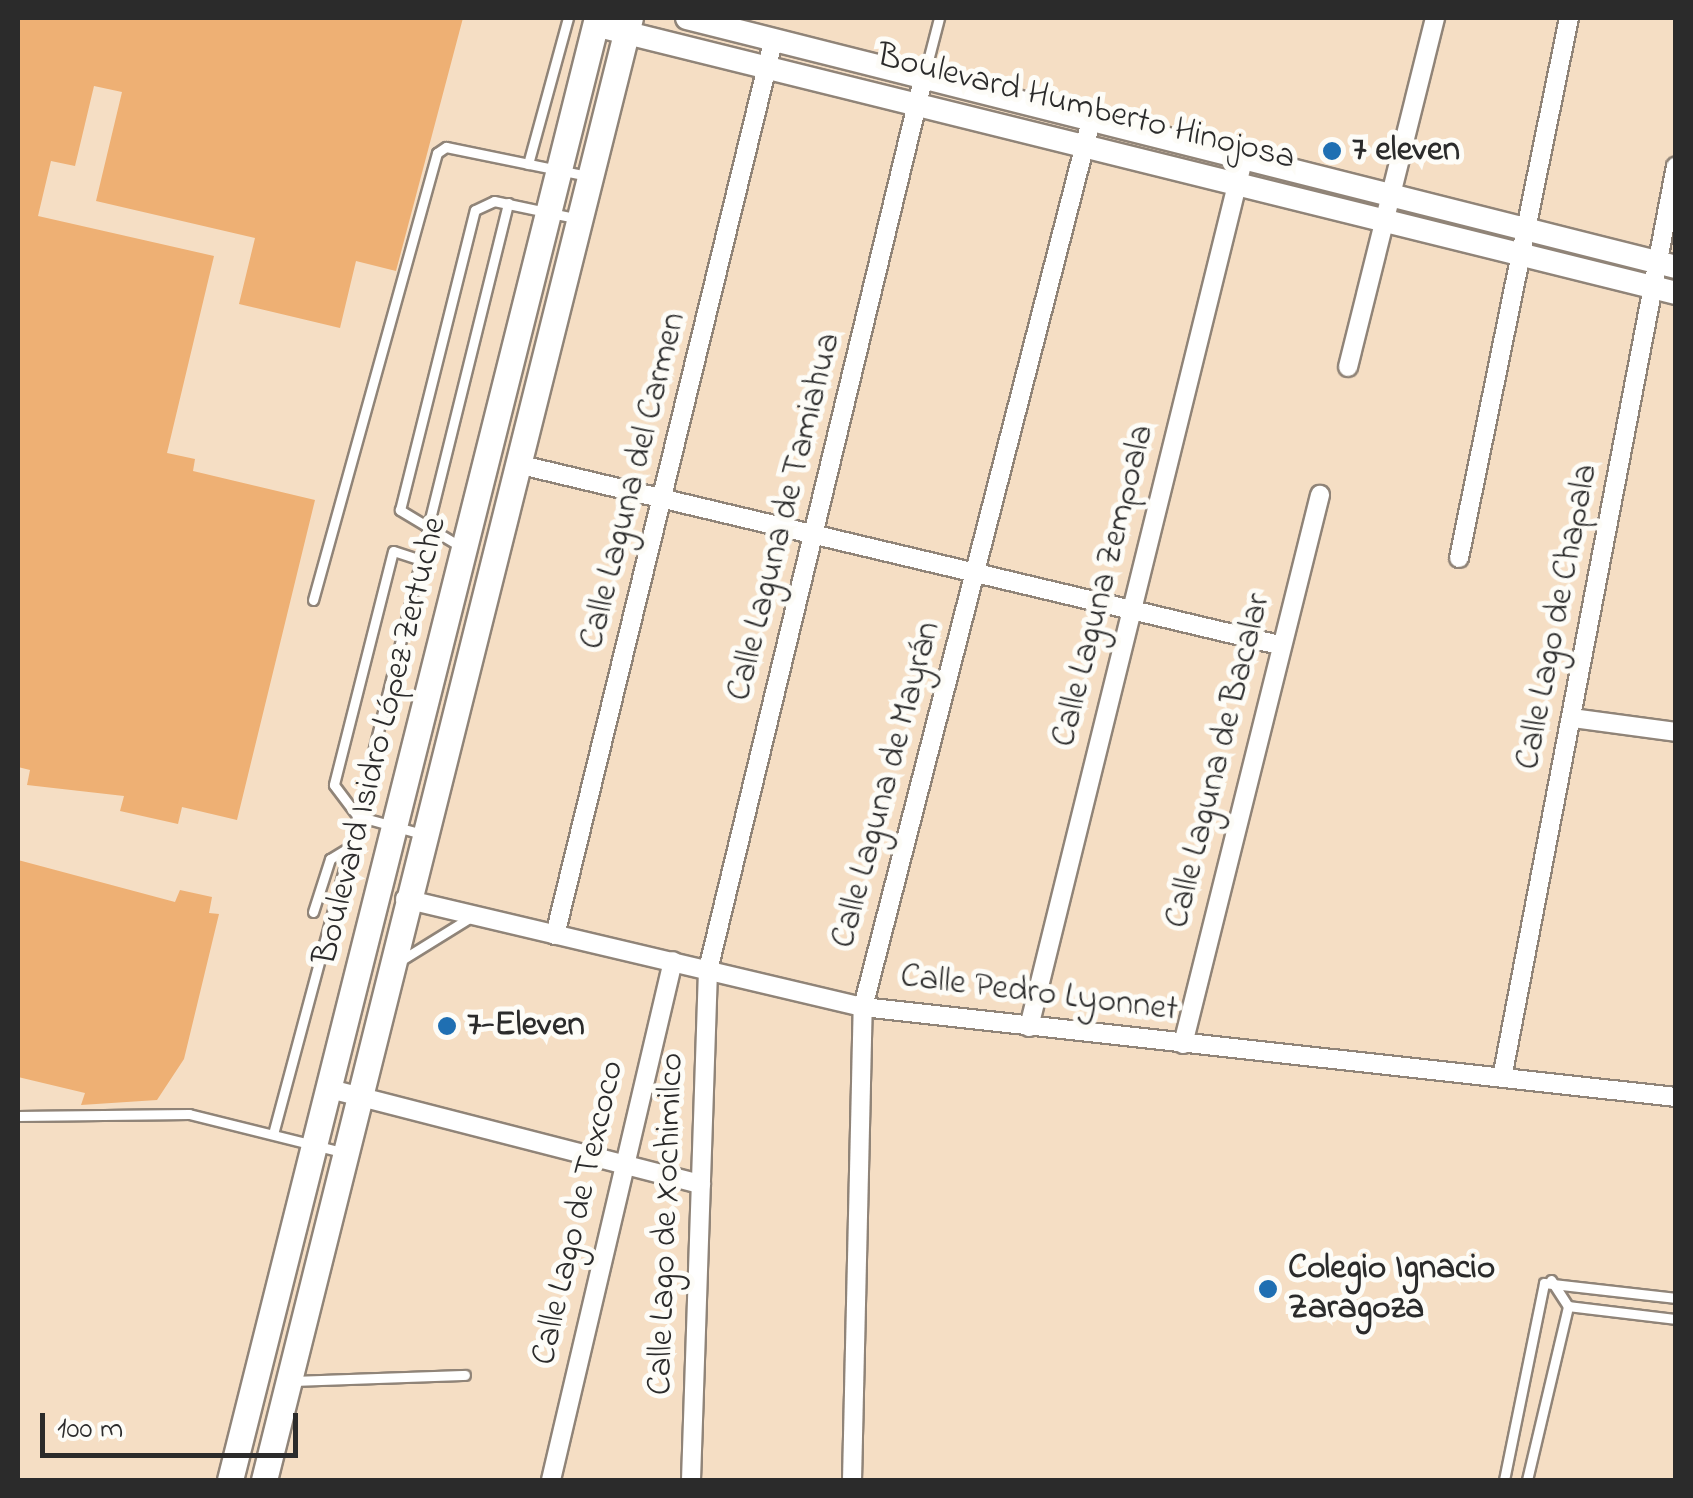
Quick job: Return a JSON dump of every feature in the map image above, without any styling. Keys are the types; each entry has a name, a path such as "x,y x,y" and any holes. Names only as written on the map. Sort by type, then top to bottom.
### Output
{"main road":[{"name":"Boulevard Isidro López Zertuche","path":"230,1480 329,1150 357,1096 422,834 424,772 465,549 596,21"},
{"name":"Boulevard Isidro López Zertuche","path":"264,1480 287,1382 329,1150 330,1089 396,828 424,772 517,464 628,25"}],"street":[{"name":"Boulevard Humberto Hinojosa","path":"687,18 921,91"},
{"path":"1348,367 1435,18"},
{"path":"1459,558 1568,18"},
{"name":"Boulevard Humberto Hinojosa","path":"596,21 628,25 768,67 921,91 1088,131 1240,171 1386,219 1667,264"},
{"name":"Calle Laguna del Carmen","path":"555,935 773,42"},
{"name":"Calle Laguna de Tamiahua","path":"708,970 921,91"},
{"name":"Calle Laguna de Mayrán","path":"852,1480 863,1007 1088,131"},
{"name":"Calle Lago de Chapala","path":"1502,1078 1573,718 1665,289 1676,166"},
{"name":"Boulevard Humberto Hinojosa","path":"1240,171 1392,195 1665,289"},
{"name":"Calle Laguna Zempoala","path":"1029,1027 1240,171"},
{"path":"517,464 1279,645"},
{"name":"Calle Laguna de Bacalar","path":"1183,1044 1279,645 1320,495"},
{"path":"1573,718 1676,732"},
{"name":"Calle Pedro Lyonnet","path":"405,899 863,1007 1676,1097"},
{"name":"Calle Lago de Texcoco","path":"551,1480 673,961"},
{"name":"Calle Lago de Xochimilco","path":"691,1480 708,970"},
{"path":"330,1089 701,1184"}],"lane":[{"path":"528,164 568,18"},
{"path":"921,91 939,18"},
{"path":"313,600 437,154 446,146 590,177"},
{"path":"427,531 508,203"},
{"path":"465,549 402,515 475,210 508,203 579,220"},
{"path":"274,1134 350,846 357,816 418,555 387,554 334,785 357,816 422,834"},
{"path":"313,912 330,859 350,846"},
{"path":"388,967 474,916"},
{"path":"18,1116 189,1114 329,1150"},
{"path":"1504,1480 1539,1289 1551,1280 1676,1298"},
{"path":"1527,1480 1568,1306 1551,1280"},
{"path":"1568,1306 1676,1319"},
{"path":"287,1382 464,1375"}],"building":[{"path":"18,18 463,18 396,271 356,261 340,328 239,304 255,238 96,201 122,92 94,86 75,166 51,161 38,216 214,256 167,453 195,459 193,471 315,500 237,820 182,807 178,824 120,811 124,796 27,785 30,770 18,767"},
{"path":"18,860 175,902 180,890 212,897 209,913 219,914 184,1059 157,1100 81,1105 85,1093 18,1077"}],"place":[{"name":"7 eleven","path":"1332,151"},
{"name":"7-Eleven","path":"447,1026"},
{"name":"Colegio Ignacio Zaragoza","path":"1268,1289"}]}
